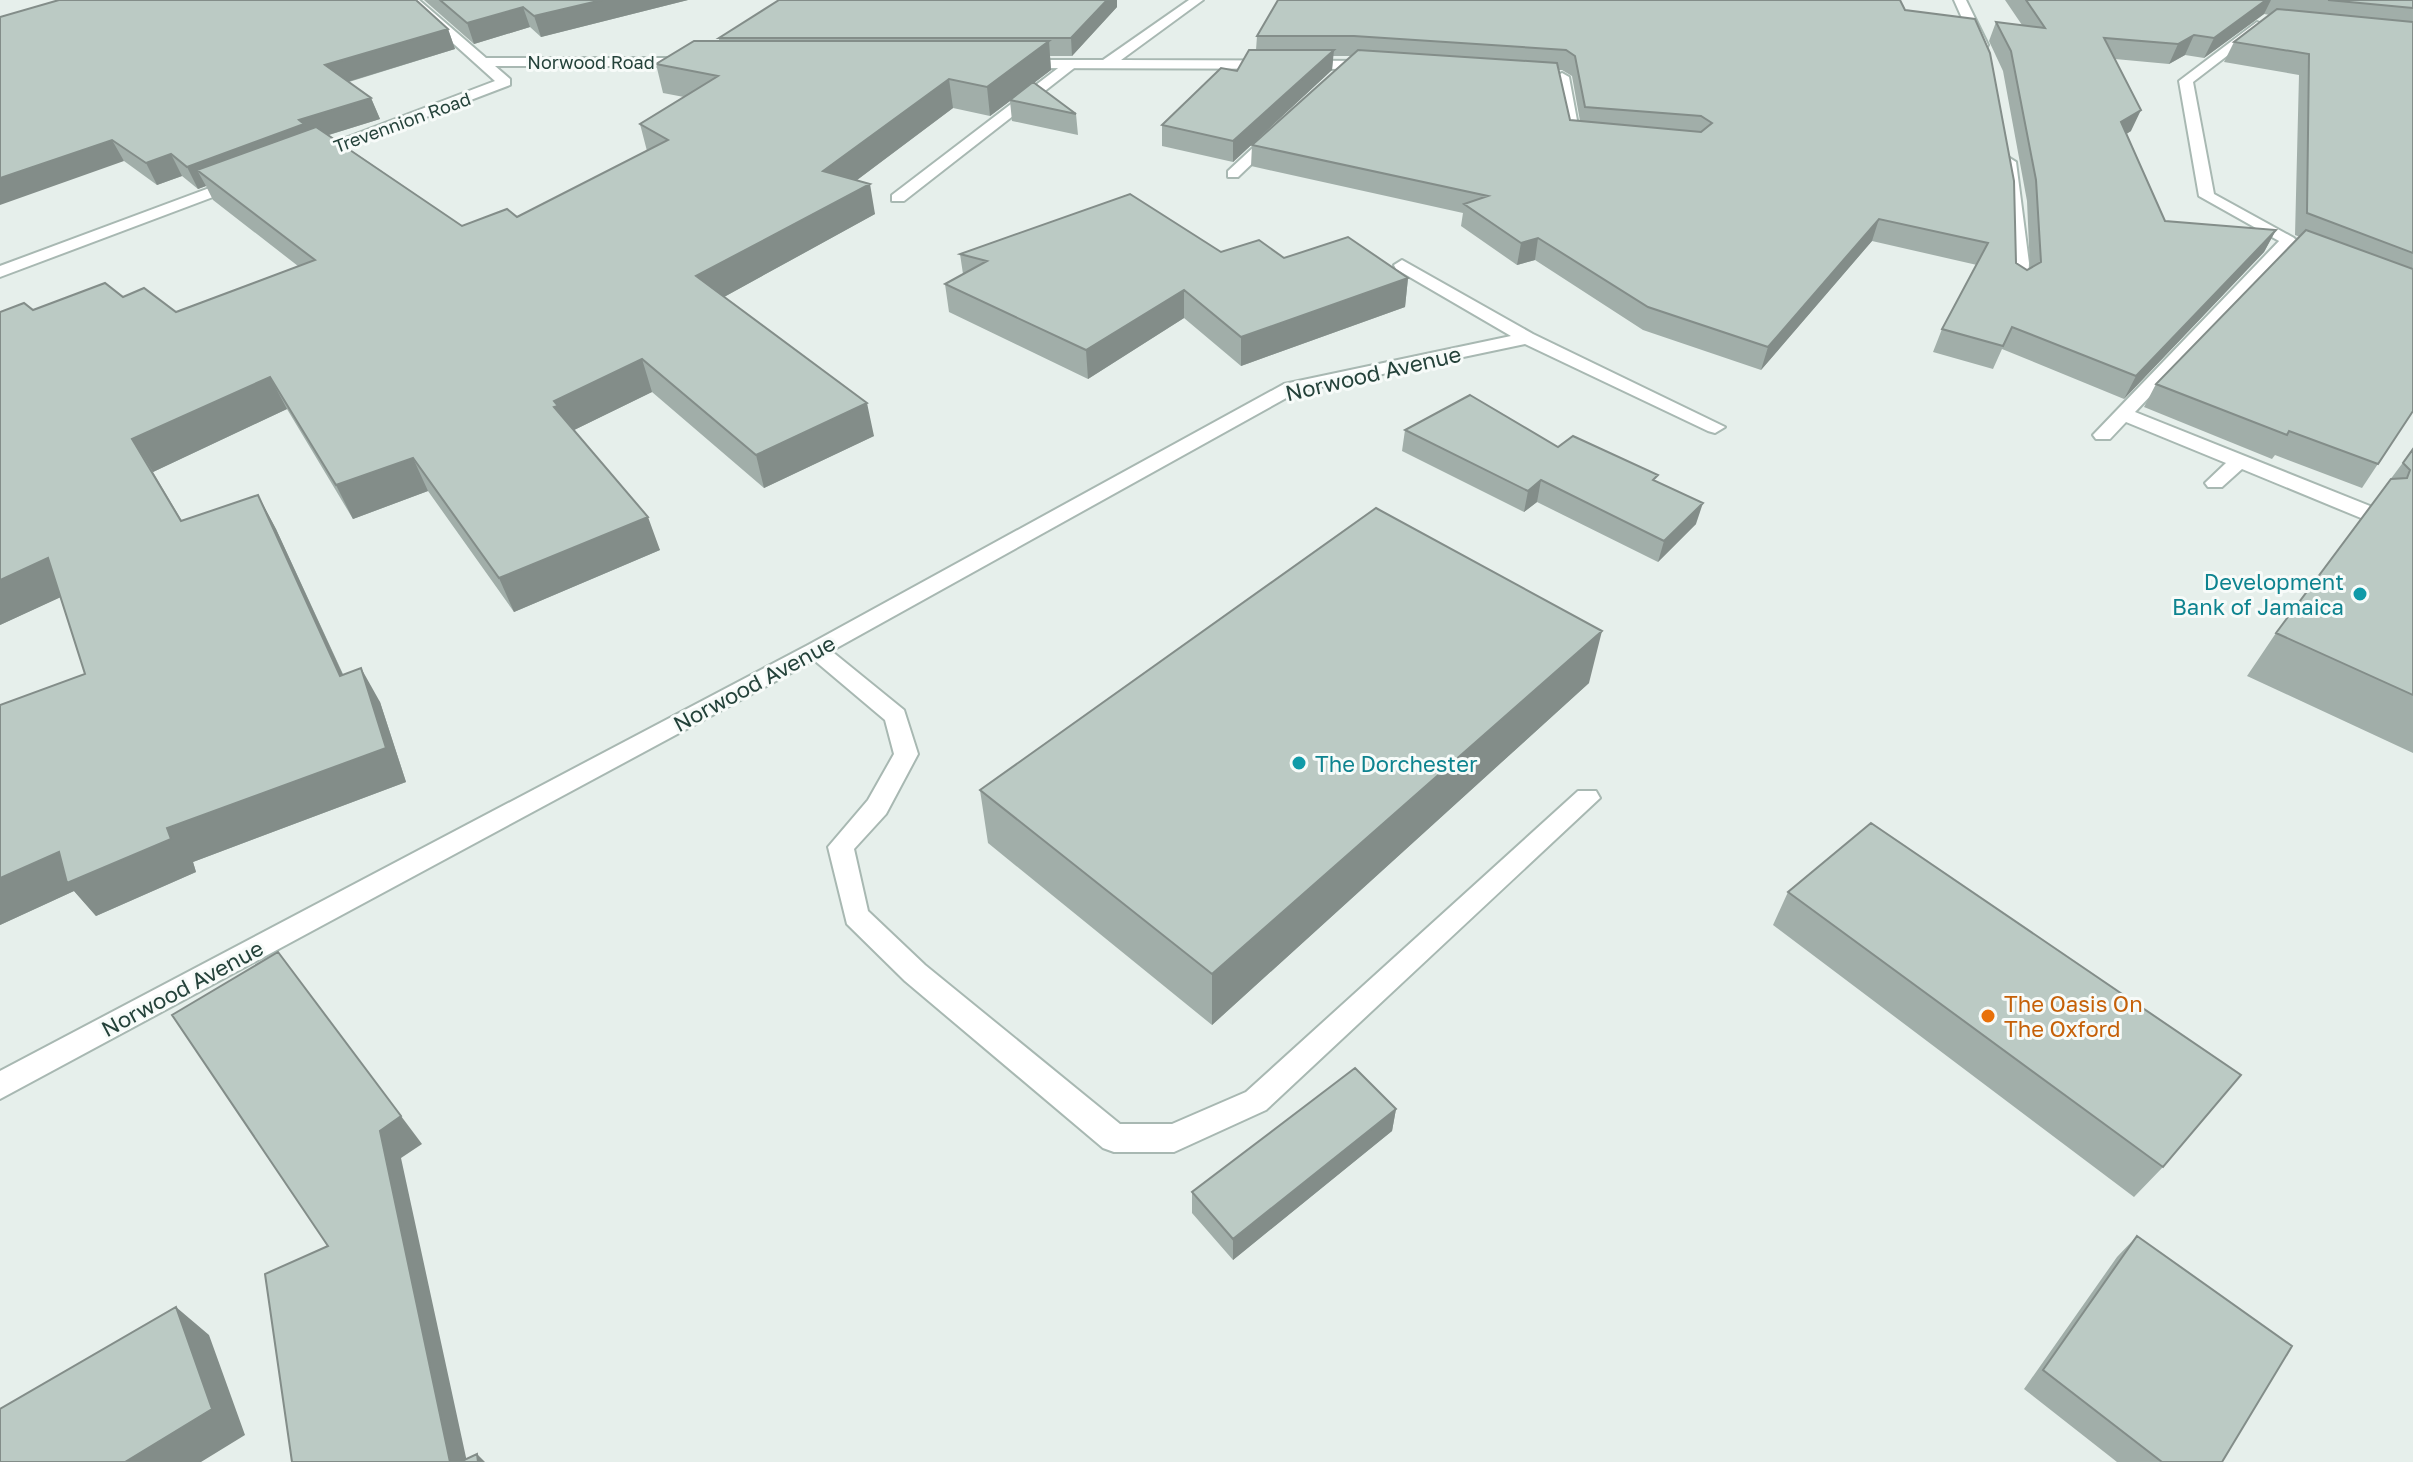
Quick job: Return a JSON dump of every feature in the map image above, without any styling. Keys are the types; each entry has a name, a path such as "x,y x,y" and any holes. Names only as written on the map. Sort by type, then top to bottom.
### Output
{"street":[{"name":"Trevennion Road","path":"295,162 505,82 486,62 411,0"},
{"path":"1105,65 1197,0"},
{"path":"1960,0 1987,57"},
{"path":"2279,22 2264,21 2186,81 2207,196 2288,241 2332,258"},
{"name":"Norwood Road","path":"486,62 703,62"},
{"path":"1330,83 1352,63"},
{"path":"1012,64 1352,63 1397,66"},
{"path":"898,198 1071,65"},
{"path":"1554,76 1572,135 1588,136"},
{"path":"1233,174 1287,124"},
{"path":"2005,147 2017,217 2021,263 2019,285"},
{"path":"0,272 251,178"},
{"path":"2103,435 2288,241"},
{"path":"1402,265 1527,338 1715,427"},
{"name":"Norwood Avenue","path":"0,1086 816,650 1291,388 1527,338"},
{"path":"2123,414 2368,513"},
{"path":"2215,483 2239,461"},
{"path":"816,650 896,716 906,754 877,807 841,847 856,916 915,973 1114,1138 1174,1138 1256,1101 1587,798"}],"building":[{"path":"59,0 416,0 448,29 325,65 371,98 299,120 304,124 187,167 171,154 146,163 112,140 0,178 0,17"},
{"path":"440,0 602,0 534,16 523,7 467,23"},
{"path":"779,0 1107,0 1071,38 719,38"},
{"path":"1278,0 1900,0 1905,10 1975,19 1990,53 2014,181 2016,263 2027,270 2041,262 2036,180 2011,51 1996,22 2045,28 2026,0 2266,0 2214,38 2194,35 2178,44 2104,38 2141,110 2121,122 2165,221 2276,230 2136,376 2012,327 2003,346 1942,329 1988,243 1879,219 1768,347 1648,307 1538,238 1521,243 1464,204 1488,196 1252,145 1358,50 1557,63 1570,120 1701,132 1712,123 1701,116 1585,107 1575,56 1566,50 1354,36 1257,36"},
{"path":"2328,0 2413,0 2413,8"},
{"path":"2277,9 2413,22 2413,253 2307,213 2309,54 2234,42"},
{"path":"694,41 1049,41 987,87 949,79 823,171 870,184 696,276 867,403 756,455 642,359 554,401 558,406 554,407 648,517 499,578 413,458 336,485 270,377 132,439 181,521 258,495 340,676 361,668 386,748 167,828 171,839 67,883 59,852 0,878 0,705 85,674 48,558 0,580 0,312 24,303 33,310 105,283 123,297 144,288 176,312 315,260 197,170 316,127 462,226 507,209 517,217 668,140 640,124 718,76 656,64"},
{"path":"1249,50 1334,50 1233,141 1162,125 1221,68 1237,71"},
{"path":"1033,82 1076,114 1010,100"},
{"path":"1130,194 1221,252 1259,240 1284,258 1348,237 1408,278 1241,337 1184,290 1086,350 945,284 987,261 960,254"},
{"path":"2306,230 2413,269 2413,411 2378,464 2289,431 2287,435 2156,384"},
{"path":"1470,395 1558,447 1573,436 1658,475 1653,480 1703,503 1664,541 1541,480 1528,491 1405,430"},
{"name":"Development Bank of Jamaica","path":"2413,449 2413,695 2276,633 2391,479 2407,478 2410,470 2403,463"},
{"name":"The Dorchester","path":"1376,508 1602,631 1212,974 980,790"},
{"name":"The Oasis On The Oxford","path":"1871,823 2241,1075 2163,1167 1788,892"},
{"path":"278,952 401,1116 380,1131 450,1462 292,1462 265,1274 328,1246 172,1015"},
{"path":"1355,1068 1396,1109 1233,1239 1192,1192"},
{"path":"2137,1236 2292,1346 2222,1462 2162,1462 2043,1370"},
{"path":"176,1307 212,1409 125,1462 0,1462 0,1409"},
{"path":"477,1454 478,1462 460,1462"}],"place":[{"name":"Development Bank of Jamaica","path":"2360,594"},
{"name":"The Dorchester","path":"1299,763"},
{"name":"The Oasis On The Oxford","path":"1988,1016"}]}
